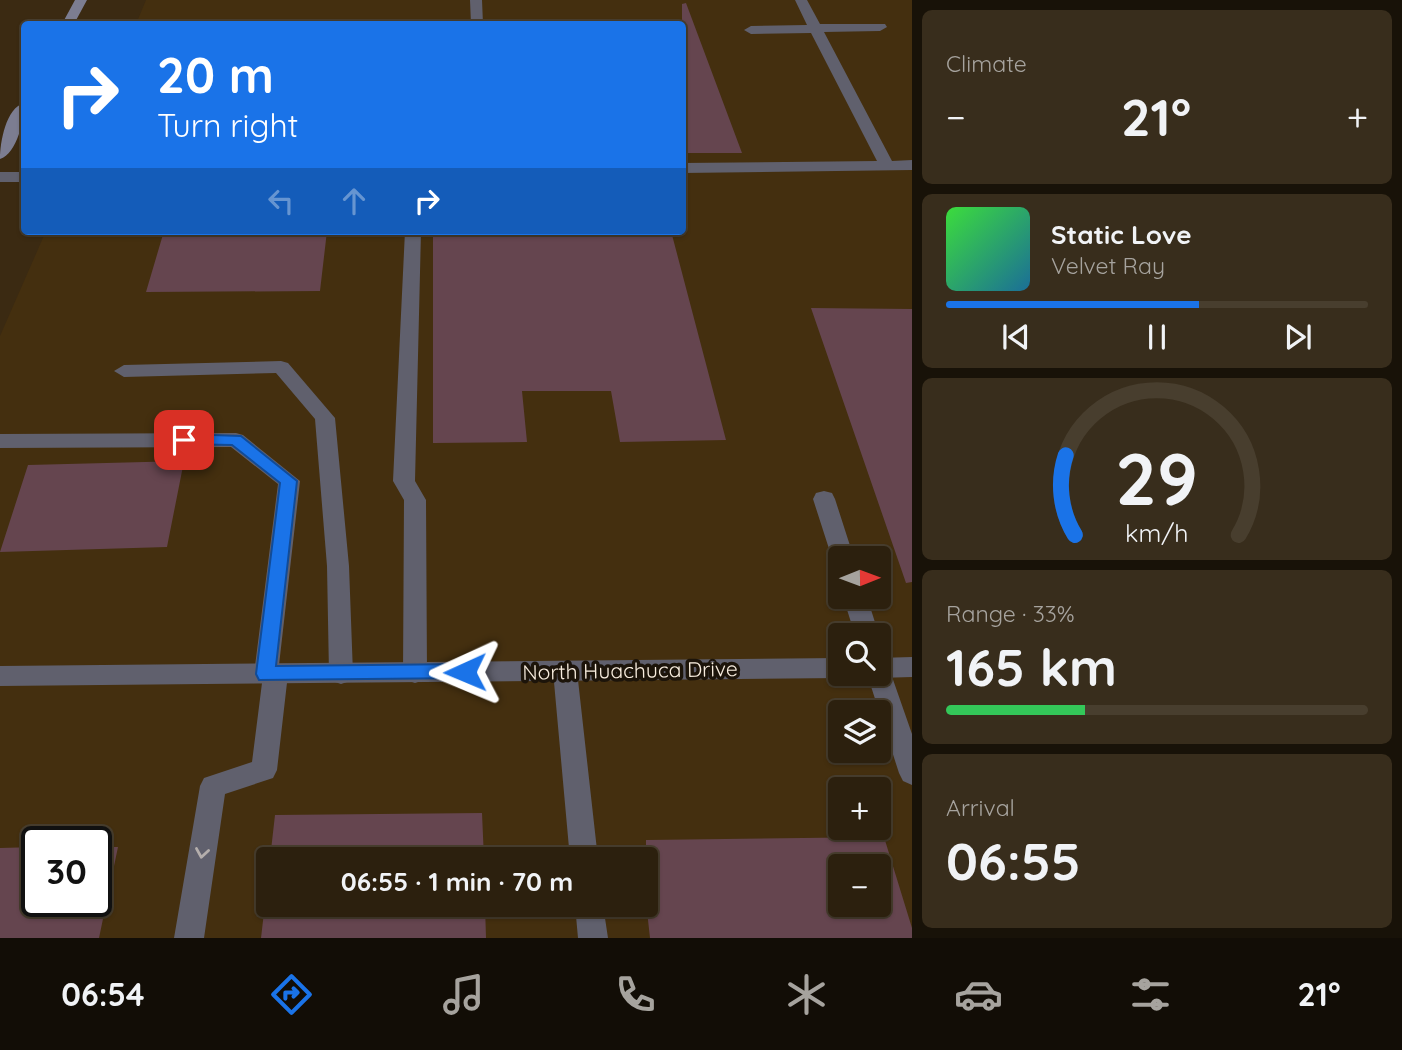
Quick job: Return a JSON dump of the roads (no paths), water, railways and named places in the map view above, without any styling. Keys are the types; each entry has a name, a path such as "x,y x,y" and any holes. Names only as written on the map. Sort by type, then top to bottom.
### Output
{"main road":[{"path":"70,21 80,0"},
{"path":"0,154 21,113"}],"street":[{"path":"476,0 477,21"},
{"path":"801,0 887,166"},
{"path":"751,30 880,27"},
{"path":"686,168 912,165"},
{"path":"0,177 21,177"},
{"path":"413,235 404,481 415,500 415,673"},
{"path":"124,371 281,367 325,418 338,566 341,674"},
{"path":"0,441 236,440 289,481 264,770 213,786 189,938"},
{"path":"824,499 839,546"},
{"path":"891,669 912,667"},
{"name":"North Huachuca Drive","path":"0,676 828,668"},
{"path":"565,671 583,847"},
{"path":"883,686 912,773"},
{"path":"590,917 593,938"}]}
